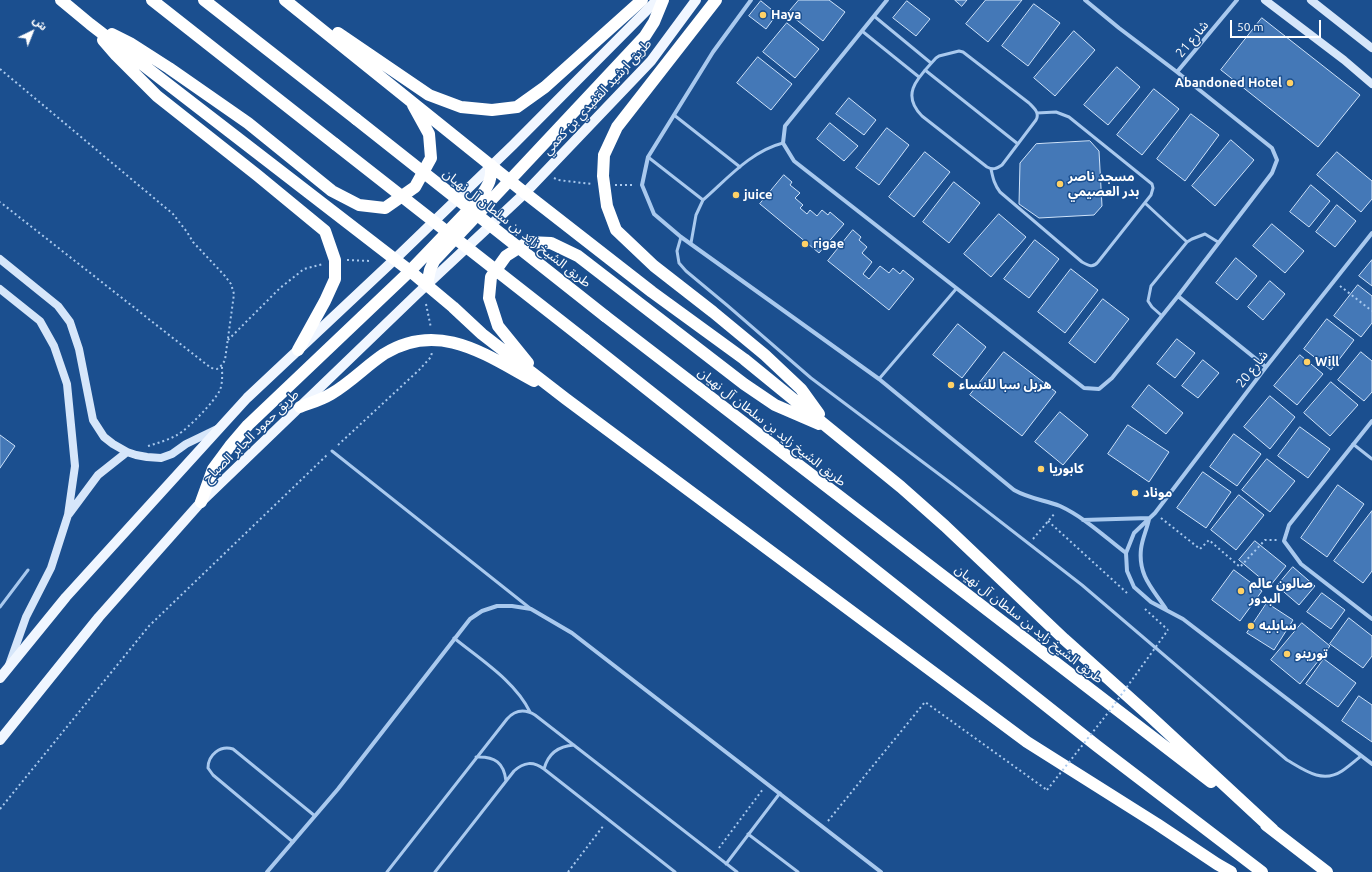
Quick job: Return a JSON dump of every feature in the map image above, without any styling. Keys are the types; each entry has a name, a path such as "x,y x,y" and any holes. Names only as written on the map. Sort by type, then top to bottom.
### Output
{"highway":[{"path":"61,0 395,259 453,307 482,334 566,399 1027,742 1231,872"},
{"path":"152,0 585,340 1091,742 1262,872"},
{"name":"طريق الشيخ زايد بن سلطان آل نهيان","path":"204,0 605,316 1327,872"},
{"path":"285,0 409,98 525,193 652,292 744,359 901,487 945,526 1064,639 1273,830"},
{"path":"289,0 429,94 462,107 492,110 517,107 545,87 642,0"},
{"path":"427,285 430,270 434,261 509,179 645,36 654,22 663,0"},
{"path":"716,0 617,127 604,155 603,176 608,206 616,230 654,266 765,355 801,389 829,428"},
{"path":"90,24 130,43 169,68 248,124 332,191 359,205 385,208 415,187 431,158 429,134 409,98"},
{"path":"90,24 116,55 157,96 325,231 335,260 335,279 326,301 298,350"},
{"path":"201,502 213,469 230,446 248,426 410,271 480,198 492,176 491,165"},
{"path":"544,381 498,326 489,298 491,277 502,261 506,256 528,242 551,243 578,256 744,384 775,406 829,428"},
{"path":"300,407 330,394 384,354 402,344 432,339 453,342 479,351 566,399"}],"main road":[{"name":"طريق ارشيد القفيدي بن كعمي","path":"513,145 657,0"},
{"name":"طريق ارشيد القفيدي بن كعمي","path":"544,172 651,61 696,0"},
{"name":"طريق حمود الجابر الصباح","path":"0,678 66,597 247,398 395,259 513,145"},
{"name":"طريق حمود الجابر الصباح","path":"0,740 99,617 201,502 525,193 544,172"}],"street":[{"path":"751,0 713,52 648,157 642,185 654,214 682,237 879,379 1014,490 1026,497 1060,506 1083,520 1126,553 1127,571 1134,587 1151,602 1183,619 1372,764"},
{"path":"887,0 785,126 783,143 794,161 956,289 1084,388 1099,389 1112,378 1161,315 1178,296 1272,173 1277,160 1272,148 1085,0"},
{"name":"شارع 21","path":"1177,72 1237,0"},
{"path":"1265,0 1344,60 1372,84"},
{"path":"1311,0 1372,48"},
{"name":"شارع 20","path":"1126,553 1134,533 1155,513 1266,367 1372,233"},
{"path":"0,259 58,306 70,322 79,349 93,420 104,437 113,444 127,452 147,457 161,458 172,454 186,444 220,428"},
{"path":"0,289 40,321 54,346 67,384 75,466 68,516 51,568 26,617 8,668"},
{"path":"1178,296 1266,367"},
{"path":"1372,421 1289,526 1284,541 1301,564 1372,620"},
{"path":"68,516 98,475 127,452"},
{"path":"1083,520 1149,518 1141,549 1141,568 1147,583 1166,609"},
{"path":"268,872 338,789 470,619 482,611 496,606 531,608 572,632 879,871"}],"lane":[{"path":"874,16 931,63"},
{"path":"862,31 919,77"},
{"path":"952,52 963,52 1029,103 1037,113 1038,117 1036,120 1002,165 998,168 991,169 987,167 918,112 911,94 914,84 931,63 939,56 952,52"},
{"path":"925,70 1018,144"},
{"path":"991,169 995,186 1000,192 1088,266 1098,262 1151,195 1153,188 1152,184 1069,117 1056,112 1037,113"},
{"path":"674,115 740,166"},
{"path":"691,243 696,215 703,200 740,166 771,146 783,143"},
{"path":"648,157 703,200"},
{"path":"1145,203 1187,242"},
{"path":"1161,315 1148,301 1151,286 1187,242 1205,234 1218,242"},
{"path":"682,237 677,251 679,263 686,271 811,378 1030,543 1082,585 1287,760 1314,775 1330,776 1341,772 1361,756"},
{"path":"879,379 956,289"},
{"path":"1353,444 1372,459"},
{"path":"332,450 531,608"},
{"path":"0,607 28,570"},
{"path":"454,638 510,684 522,698 530,712 737,872"},
{"path":"387,872 510,715 520,711 530,712"},
{"path":"544,769 548,758 552,753 562,747 574,745"},
{"path":"293,842 213,775 208,768 209,759 218,750 223,748 233,749 315,816"},
{"path":"476,757 485,756 494,759 500,764 505,772 506,781"},
{"path":"435,872 519,766 532,763 544,769 675,872"},
{"path":"726,864 780,793"},
{"path":"748,834 798,872"}],"path":[{"path":"0,69 173,214 193,242 225,276 231,284 234,294 225,360 222,365 217,369 211,368 0,202"},
{"path":"228,341 280,288 304,269 335,260 372,261"},
{"path":"1334,281 1372,311"},
{"path":"0,809 149,626 332,450 420,370 431,357 432,339 426,304"},
{"path":"127,452 160,443 178,434 198,417 220,390 222,365"},
{"path":"1030,543 1060,506"},
{"path":"1155,513 1200,550 1209,540 1240,567 1265,540 1284,541"},
{"path":"1048,521 1128,593"},
{"path":"824,827 925,702 1047,790 1111,709 1168,630 1145,609"},
{"path":"714,854 768,784"},
{"path":"568,872 608,820"}],"building":[{"path":"799,0 829,0 845,12 823,41 788,13"},
{"path":"955,0 967,0 962,6"},
{"path":"986,0 1022,0 988,42 966,24"},
{"name":"Haya","path":"761,1 777,14 766,29 749,16"},
{"path":"907,1 930,19 916,36 893,18"},
{"path":"1034,4 1060,23 1028,66 1002,46"},
{"name":"Abandoned Hotel","path":"1262,18 1360,95 1318,147 1221,70"},
{"path":"787,23 819,49 795,78 763,52"},
{"path":"1074,31 1095,50 1055,96 1034,78"},
{"path":"758,57 792,84 771,110 737,83"},
{"path":"1117,67 1140,87 1108,125 1084,105"},
{"path":"1154,89 1179,109 1142,155 1117,135"},
{"path":"849,98 876,120 864,135 836,114"},
{"path":"1191,114 1219,135 1185,181 1157,159"},
{"path":"830,123 858,146 844,161 817,139"},
{"path":"887,128 909,145 879,185 856,168"},
{"path":"1231,140 1254,160 1215,206 1192,186"},
{"name":"مسجد ناصر بدر العصيمي","path":"1090,141 1099,151 1102,206 1094,215 1039,218 1019,204 1020,163 1036,144"},
{"path":"925,152 950,172 914,217 889,197"},
{"path":"1337,152 1372,181 1372,199 1361,212 1317,175"},
{"path":"784,175 792,182 790,185 800,193 795,198 803,205 800,208 807,214 810,210 817,216 822,210 828,215 830,212 844,224 819,253 760,204"},
{"path":"954,182 980,203 949,243 923,222"},
{"path":"1311,185 1330,201 1309,227 1290,212"},
{"path":"1337,205 1356,221 1335,247 1316,232"},
{"path":"999,214 1026,237 991,277 964,254"},
{"path":"1272,224 1304,251 1285,273 1253,246"},
{"path":"853,230 861,237 859,240 867,247 862,253 872,262 863,274 869,279 880,266 889,273 893,268 900,274 903,270 914,279 889,310 828,261"},
{"path":"1035,240 1059,259 1029,298 1004,279"},
{"path":"1236,258 1257,276 1237,300 1216,283"},
{"path":"1372,260 1372,286 1359,276"},
{"path":"1071,269 1098,290 1065,333 1038,312"},
{"path":"1270,281 1285,294 1263,320 1248,307"},
{"path":"1358,285 1372,296 1372,323 1361,337 1334,316"},
{"path":"1103,299 1129,319 1095,363 1069,343"},
{"path":"1327,319 1354,340 1331,370 1304,349"},
{"path":"958,324 986,347 962,378 933,355"},
{"path":"1177,339 1195,353 1175,378 1157,364"},
{"path":"1004,352 1056,392 1022,436 970,395"},
{"path":"1361,352 1372,361 1372,392 1364,401 1338,380"},
{"path":"1300,355 1323,374 1297,405 1274,386"},
{"path":"1203,360 1219,373 1198,398 1182,386"},
{"path":"1331,382 1358,405 1330,436 1304,413"},
{"path":"1149,385 1183,413 1166,434 1132,407"},
{"path":"1270,396 1295,417 1270,449 1244,427"},
{"path":"1060,412 1088,435 1063,465 1035,442"},
{"path":"1128,425 1169,452 1149,482 1108,454"},
{"path":"1300,427 1330,449 1308,478 1278,456"},
{"path":"1234,434 1261,454 1237,486 1210,467"},
{"path":"0,435 15,446 0,468"},
{"path":"1267,459 1295,481 1270,512 1242,490"},
{"path":"1203,472 1231,492 1206,528 1177,508"},
{"path":"1338,485 1364,504 1327,557 1301,538"},
{"path":"1239,495 1264,515 1236,550 1211,530"},
{"path":"1372,511 1372,571 1363,583 1334,561"},
{"path":"1255,541 1286,566 1270,586 1239,560"},
{"path":"1293,567 1315,586 1299,605 1277,586"},
{"path":"1234,570 1262,591 1240,621 1212,600"},
{"path":"1322,593 1345,610 1331,629 1307,612"},
{"path":"1267,603 1293,620 1274,650 1247,633"},
{"path":"1349,618 1372,636 1372,656 1363,668 1330,644"},
{"path":"1302,623 1330,646 1300,684 1271,660"},
{"path":"1324,659 1356,683 1338,707 1306,684"},
{"path":"1359,696 1372,705 1372,742 1342,721"}],"place":[{"name":"Haya","path":"763,15"},
{"name":"Abandoned Hotel","path":"1290,83"},
{"name":"مسجد ناصر بدر العصيمي","path":"1060,184"},
{"name":"juice","path":"736,195"},
{"name":"rigae","path":"805,244"},
{"name":"Will","path":"1307,362"},
{"name":"هربل سبا للنساء","path":"951,385"},
{"name":"كابوريا","path":"1041,469"},
{"name":"موناد","path":"1135,493"},
{"name":"صالون عالم البدور","path":"1241,591"},
{"name":"سابليه","path":"1251,626"},
{"name":"تورينو","path":"1287,654"}]}
